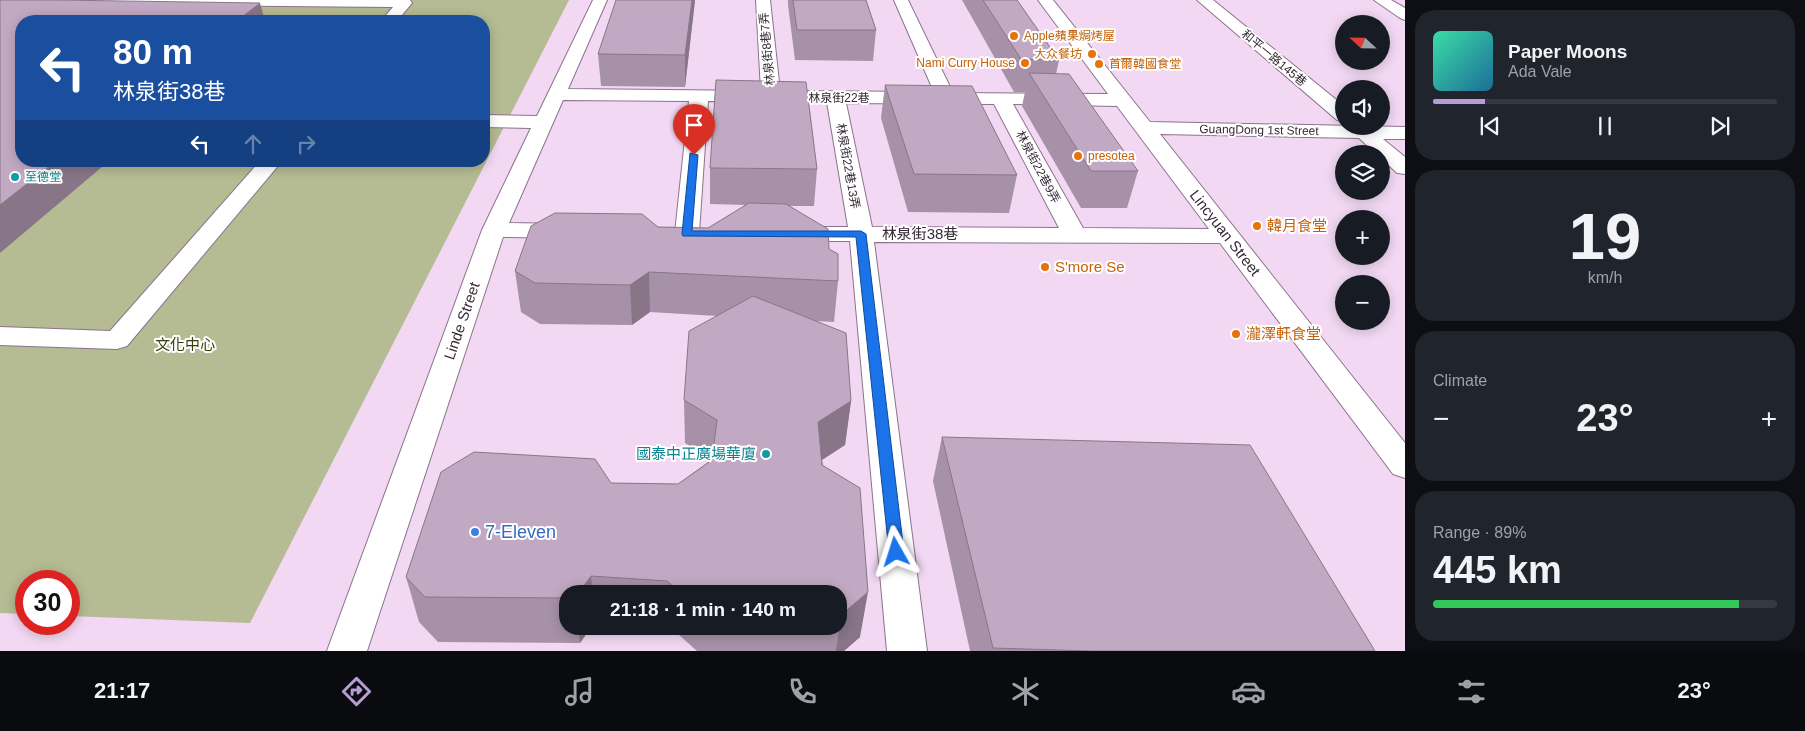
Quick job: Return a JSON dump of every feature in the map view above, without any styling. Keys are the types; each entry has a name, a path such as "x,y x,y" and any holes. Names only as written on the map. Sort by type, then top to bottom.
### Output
{"street":[{"path":"69,0 404,3 394,15"},
{"name":"Linde Street","path":"347,651 494,230 600,0"},
{"name":"林泉街8巷7弄","path":"763,0 771,97"},
{"path":"901,0 946,98"},
{"name":"Lincyuan Street","path":"1045,0 1405,466"},
{"name":"和平一路145巷","path":"1204,0 1335,109"},
{"path":"1381,0 1405,15"},
{"name":"林泉街22巷","path":"557,94 1122,100"},
{"path":"687,233 699,97"},
{"name":"林泉街22巷13弄","path":"836,98 861,234 908,651"},
{"name":"林泉街22巷9弄","path":"1001,98 1075,235"},
{"path":"490,121 544,122"},
{"name":"GuangDong 1st Street","path":"1144,128 1335,129"},
{"name":"GuangDong 1st Street","path":"1390,132 1405,133"},
{"path":"1367,135 1405,168"},
{"path":"0,336 117,340 267,167"},
{"path":"494,230 590,232"},
{"name":"林泉街38巷","path":"774,234 1227,236"}],"green space":[{"name":"文化中心","path":"0,0 569,0 490,154 490,15 15,15 15,167 483,167 250,623 80,616 80,570 15,570 15,614 0,613"}],"building":[{"path":"0,0 260,3 245,15 15,15 15,167 48,167 0,205"},
{"path":"616,0 692,0 685,55 598,54"},
{"path":"793,0 866,0 876,30 797,30"},
{"path":"983,0 1017,0 1059,60 1021,59"},
{"path":"1029,73 1069,74 1138,171 1091,171"},
{"path":"716,80 806,82 817,169 710,168"},
{"path":"885,85 972,86 1017,175 914,174"},
{"path":"749,203 786,204 828,229 829,249 838,254 838,281 649,272 630,285 535,283 515,271 531,226 555,213 642,214 658,227 708,228"},
{"name":"國泰中正廣場華廈","path":"753,296 846,333 851,401 818,422 822,465 860,488 868,592 847,610 847,585 672,585 667,581 591,576 584,585 559,585 559,598 425,597 406,577 441,472 474,452 595,459 611,483 678,484 712,460 717,420 684,400 689,331"},
{"path":"942,437 1250,445 1375,651 1092,651 993,648"}],"place":[{"name":"Apple蘋果焗烤屋","path":"1014,36"},
{"name":"大众餐坊","path":"1092,54"},
{"name":"Nami Curry House","path":"1025,63"},
{"name":"首爾韓國食堂","path":"1099,64"},
{"name":"presotea","path":"1078,156"},
{"name":"至德堂","path":"15,177"},
{"name":"韓月食堂","path":"1257,226"},
{"name":"S'more Se","path":"1045,267"},
{"name":"瀧澤軒食堂","path":"1236,334"},
{"name":"國泰中正廣場華廈","path":"766,454"},
{"name":"7-Eleven","path":"475,532"}],"route":[{"path":"694,155 687,234 861,234 896,552"}]}
